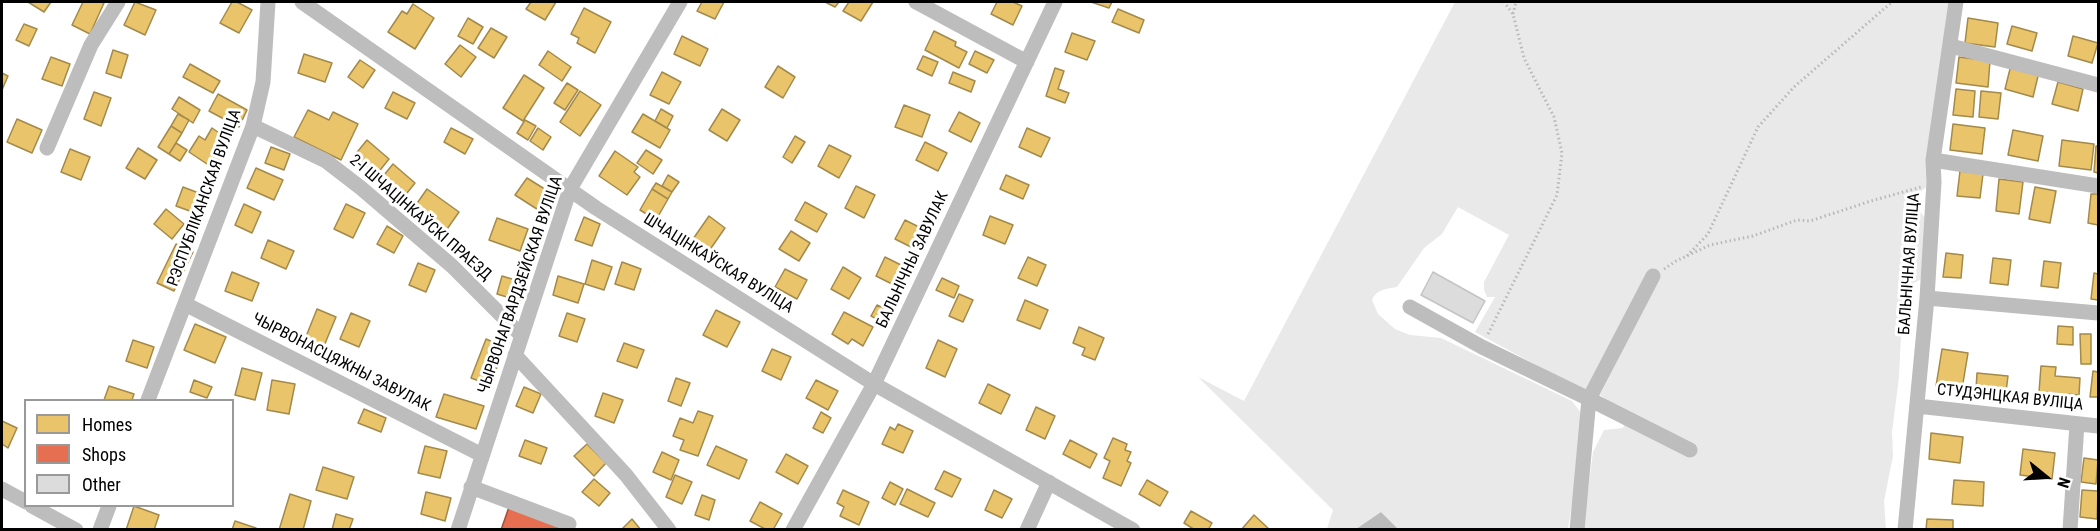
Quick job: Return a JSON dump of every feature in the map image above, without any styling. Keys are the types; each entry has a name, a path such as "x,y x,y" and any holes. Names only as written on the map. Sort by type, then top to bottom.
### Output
{"street":[{"path":"47,148 91,45 118,2"},
{"name":"РЭСПУБЛІКАНСКАЯ ВУЛІЦА","path":"148,399 253,126 263,82 268,2"},
{"name":"ШЧАЦІНКАЎСКАЯ ВУЛІЦА","path":"302,2 596,208 874,384 1133,530"},
{"name":"ЧЫРВОНАГВАРДЗЕЙСКАЯ ВУЛІЦА","path":"458,530 570,189 680,2"},
{"path":"916,2 1027,62"},
{"name":"БАЛЬНІЧНЫ ЗАВУЛАК","path":"793,530 874,384 1056,2"},
{"name":"БАЛЬНІЧНАЯ ВУЛІЦА","path":"1905,530 1927,298 1934,160 1956,2"},
{"path":"1951,46 2098,85"},
{"name":"2-І ШЧАЦІНКАЎСКІ ПРАЕЗД","path":"253,126 326,161 361,188 452,266 521,335"},
{"path":"1934,160 2098,186"},
{"path":"1577,530 1589,399 1653,276"},
{"path":"1927,298 2098,313"},
{"name":"ЧЫРВОНАСЦЯЖНЫ ЗАВУЛАК","path":"184,304 482,455"},
{"path":"1410,307 1482,346 1690,450"},
{"path":"515,355 626,475 669,530"},
{"name":"СТУДЭНЦКАЯ ВУЛІЦА","path":"1917,406 2098,426"},
{"path":"2070,530 2077,424"},
{"path":"1027,530 1049,482"},
{"path":"471,487 569,524 566,530"},
{"path":"2,489 24,501"},
{"path":"34,507 76,530"},
{"path":"100,530 109,507"}],"path":[{"path":"1482,346 1557,195 1562,153 1554,117 1524,58 1513,14 1504,2"},
{"path":"1513,14 1516,2"},
{"path":"1687,256 1708,234 1758,127 1794,87 1892,2"},
{"path":"1653,276 1710,245 1753,236 1797,220 1810,221 1934,182"}],"shaded area":[{"path":"1455,2 1950,2 1928,186 1920,192 1917,208 1926,219 1921,279 1908,287 1902,314 1899,377 1892,432 1893,456 1884,501 1886,529 1583,529 1593,452 1604,430 1623,428 1628,415 1600,395 1659,278 1588,393 1475,332 1495,297 1487,297 1484,282 1509,235 1458,207 1442,234 1424,248 1397,287 1379,292 1372,300 1378,314 1395,329 1410,335 1441,338 1572,401 1582,414 1577,473 1568,529 1398,529 1381,512 1356,529 1327,529 1333,510 1198,377 1244,401"},
{"path":"1381,512 1398,529 1356,529"}],"building: Homes":[{"path":"28,2 51,2 44,12"},
{"path":"83,2 104,3 90,34 72,25"},
{"path":"135,2 156,10 145,35 124,25"},
{"path":"232,2 237,2 252,10 239,33 220,23"},
{"path":"531,2 556,2 545,20 526,9"},
{"path":"702,2 724,2 715,19 697,11"},
{"path":"825,2 839,2 835,7"},
{"path":"849,2 873,2 861,21 843,11"},
{"path":"997,2 1013,2 1022,6 1013,25 991,14"},
{"path":"1091,2 1112,2 1109,8"},
{"path":"413,4 434,18 415,49 388,32 402,11 407,14"},
{"path":"584,8 611,22 595,53 577,43 579,38 571,34"},
{"path":"1118,9 1144,20 1139,33 1112,22"},
{"path":"468,18 483,27 473,44 458,36"},
{"path":"1968,18 1998,23 1995,47 1965,43"},
{"path":"24,24 37,29 29,46 16,40"},
{"path":"2012,26 2037,33 2032,51 2007,44"},
{"path":"491,28 507,37 494,58 478,48"},
{"path":"934,31 956,42 955,46 967,52 959,68 925,50"},
{"path":"1072,33 1095,41 1087,60 1065,52"},
{"path":"682,36 708,49 700,66 674,54"},
{"path":"2073,36 2098,43 2092,63 2068,56"},
{"path":"460,45 476,57 461,77 445,64"},
{"path":"113,50 128,55 121,78 106,73"},
{"path":"548,51 571,67 562,81 539,65"},
{"path":"975,51 994,60 987,73 969,64"},
{"path":"304,54 332,63 325,82 298,73"},
{"path":"923,56 938,62 932,76 917,69"},
{"path":"51,57 70,64 62,86 42,79"},
{"path":"1959,57 1990,61 1988,87 1956,83"},
{"path":"360,60 375,70 363,88 348,77"},
{"path":"190,64 220,81 213,93 183,77"},
{"path":"2011,65 2039,72 2033,97 2005,89"},
{"path":"778,66 795,77 783,98 765,87"},
{"path":"1055,68 1064,71 1058,89 1069,93 1065,103 1046,96"},
{"path":"662,72 681,82 669,104 650,95"},
{"path":"953,72 975,81 971,92 949,83"},
{"path":"2,73 8,76 2,90"},
{"path":"524,75 544,88 523,121 503,108"},
{"path":"2058,82 2083,89 2078,111 2052,104"},
{"path":"567,83 578,90 565,110 554,103"},
{"path":"1956,89 1975,91 1973,117 1953,115"},
{"path":"580,91 601,105 580,136 560,122"},
{"path":"1981,91 2001,93 1998,119 1979,117"},
{"path":"94,92 111,98 101,126 84,119"},
{"path":"393,92 415,103 407,119 385,108"},
{"path":"218,94 247,110 239,127 209,111"},
{"path":"179,97 200,110 193,123 172,109"},
{"path":"904,105 930,115 922,137 895,127"},
{"path":"661,109 673,116 667,128 655,121"},
{"path":"722,109 740,120 727,141 709,130"},
{"path":"308,110 329,120 333,112 358,124 341,160 294,137"},
{"path":"959,112 980,123 971,142 949,131"},
{"path":"178,114 189,120 182,133 171,126"},
{"path":"643,114 670,130 660,148 632,132"},
{"path":"17,119 42,130 32,153 7,142"},
{"path":"525,120 536,126 528,140 517,133"},
{"path":"1953,124 1985,128 1982,154 1950,150"},
{"path":"171,126 182,133 169,154 158,147"},
{"path":"212,128 231,141 213,168 189,152 199,136 205,140"},
{"path":"451,128 473,139 465,154 444,142"},
{"path":"538,128 551,137 543,150 530,141"},
{"path":"1027,128 1050,138 1041,157 1019,147"},
{"path":"2013,130 2043,136 2038,161 2008,155"},
{"path":"795,136 805,142 792,163 783,157"},
{"path":"367,140 389,159 377,174 354,156"},
{"path":"2062,140 2094,144 2091,170 2059,166"},
{"path":"925,142 947,153 938,171 916,160"},
{"path":"176,143 187,150 180,161 169,154"},
{"path":"829,145 851,156 839,178 818,166"},
{"path":"2096,146 2098,146 2098,173 2094,172"},
{"path":"271,147 290,154 284,170 265,163"},
{"path":"138,148 157,160 145,179 126,168"},
{"path":"70,149 90,157 81,180 61,172"},
{"path":"646,150 662,160 653,174 637,163"},
{"path":"615,151 638,167 634,172 640,177 627,195 599,176"},
{"path":"393,164 415,183 403,198 380,180"},
{"path":"256,168 283,180 274,200 247,188"},
{"path":"1960,171 1983,174 1980,198 1957,196"},
{"path":"668,175 679,182 672,192 662,186"},
{"path":"1006,175 1029,185 1023,199 1000,189"},
{"path":"527,178 551,193 540,211 515,195"},
{"path":"1999,179 2023,182 2019,214 1996,211"},
{"path":"656,183 672,192 668,199 652,189"},
{"path":"856,186 875,195 864,218 845,208"},
{"path":"183,187 204,195 198,214 176,206"},
{"path":"2035,187 2056,191 2050,223 2029,219"},
{"path":"427,189 459,212 445,232 413,209"},
{"path":"652,189 668,199 656,220 640,210"},
{"path":"2091,194 2098,194 2098,225 2088,223"},
{"path":"805,202 827,214 817,232 795,220"},
{"path":"244,204 261,212 252,233 235,225"},
{"path":"346,204 365,213 353,238 334,229"},
{"path":"166,209 184,224 172,239 154,224"},
{"path":"709,216 725,228 709,251 693,239"},
{"path":"990,216 1013,225 1005,244 983,235"},
{"path":"584,217 600,224 592,246 575,240"},
{"path":"497,218 528,229 520,251 489,240"},
{"path":"905,220 927,231 917,250 895,239"},
{"path":"387,226 403,236 394,253 377,244"},
{"path":"791,231 810,243 799,261 779,249"},
{"path":"268,240 294,251 286,269 261,258"},
{"path":"176,244 193,252 174,291 157,283"},
{"path":"1946,253 1963,255 1961,278 1943,277"},
{"path":"885,257 907,268 898,287 876,276"},
{"path":"1028,257 1046,265 1037,286 1018,278"},
{"path":"1993,258 2011,260 2008,285 1990,283"},
{"path":"592,260 612,267 604,290 585,284"},
{"path":"2044,261 2061,263 2058,288 2041,286"},
{"path":"622,262 641,269 634,290 615,284"},
{"path":"418,263 435,270 426,292 409,285"},
{"path":"843,267 861,278 849,299 831,289"},
{"path":"785,269 807,280 797,299 775,287"},
{"path":"232,272 259,283 252,301 225,291"},
{"path":"2094,273 2098,274 2098,300 2091,299"},
{"path":"502,276 525,283 520,301 497,294"},
{"path":"558,276 584,284 578,303 553,295"},
{"path":"942,278 959,286 954,298 936,290"},
{"path":"959,294 973,300 963,322 949,316"},
{"path":"1025,300 1048,310 1040,329 1017,320"},
{"path":"877,305 890,311 885,323 871,316"},
{"path":"317,309 336,317 324,346 305,339"},
{"path":"716,310 740,322 727,347 703,335"},
{"path":"844,312 873,327 863,346 852,339 848,344 832,334"},
{"path":"351,313 370,321 359,347 340,339"},
{"path":"567,313 585,319 577,342 559,336"},
{"path":"195,324 226,337 215,363 184,350"},
{"path":"2058,326 2073,327 2073,345 2057,344"},
{"path":"1079,327 1104,338 1095,360 1082,355 1085,348 1073,343"},
{"path":"2080,334 2091,334 2091,364 2081,364"},
{"path":"486,339 505,347 490,385 471,378"},
{"path":"133,340 154,347 147,368 126,361"},
{"path":"938,340 957,349 945,377 926,368"},
{"path":"624,343 644,350 637,368 617,361"},
{"path":"772,349 791,357 781,380 762,371"},
{"path":"1942,349 1968,353 1962,389 1936,386"},
{"path":"2041,366 2056,367 2055,376 2080,378 2079,395 2039,392"},
{"path":"242,368 262,373 255,400 235,395"},
{"path":"2093,371 2098,372 2098,397 2090,397"},
{"path":"1977,373 2008,376 2006,392 1976,389"},
{"path":"676,378 690,383 681,406 668,401"},
{"path":"194,380 212,387 207,398 190,392"},
{"path":"272,380 295,384 289,414 267,410"},
{"path":"816,380 838,391 828,410 806,398"},
{"path":"988,384 1010,395 1001,414 979,403"},
{"path":"109,386 134,394 132,399 104,399"},
{"path":"524,387 541,394 533,413 516,406"},
{"path":"603,393 623,400 614,423 595,416"},
{"path":"444,394 484,406 476,429 436,417"},
{"path":"1036,407 1055,416 1045,439 1026,430"},
{"path":"364,409 386,418 381,432 358,423"},
{"path":"698,411 713,416 698,456 680,450 684,440 673,436 680,418 693,423"},
{"path":"821,412 831,418 823,433 813,428"},
{"path":"2,421 17,428 8,448 2,444"},
{"path":"898,424 913,431 903,453 882,444 890,427 895,430"},
{"path":"1931,433 1963,437 1960,463 1929,459"},
{"path":"1113,438 1127,444 1125,450 1131,452 1127,461 1131,463 1121,486 1103,478 1110,461 1104,458"},
{"path":"525,440 547,448 541,464 519,456"},
{"path":"1070,440 1097,454 1090,468 1063,454"},
{"path":"587,444 606,463 594,476 574,456"},
{"path":"425,446 447,451 440,478 418,473"},
{"path":"716,446 747,460 739,479 707,465"},
{"path":"2023,449 2055,453 2052,479 2020,475"},
{"path":"662,452 679,460 671,480 653,472"},
{"path":"786,454 808,466 798,484 776,472"},
{"path":"2084,458 2098,460 2096,484 2081,482"},
{"path":"323,467 354,477 347,499 316,490"},
{"path":"944,471 961,479 952,497 935,489"},
{"path":"675,475 692,482 682,504 666,497"},
{"path":"594,479 610,493 599,506 582,492"},
{"path":"1147,480 1168,492 1160,506 1139,494"},
{"path":"1954,480 1984,482 1983,506 1952,504"},
{"path":"890,482 903,489 895,505 882,498"},
{"path":"907,489 935,503 928,517 900,504"},
{"path":"843,490 869,502 859,525 840,516 844,507 837,503"},
{"path":"994,490 1012,499 1002,518 985,510"},
{"path":"2082,490 2098,491 2097,519 2080,517"},
{"path":"426,492 451,498 445,521 421,514"},
{"path":"290,494 311,501 303,530 279,530"},
{"path":"702,495 715,500 709,520 695,515"},
{"path":"760,502 782,514 773,530 767,530 750,521"},
{"path":"134,507 159,515 154,530 126,530"},
{"path":"1191,511 1212,523 1208,530 1195,530 1184,523"},
{"path":"336,514 353,519 349,530 332,530"},
{"path":"1254,515 1269,529 1241,530"},
{"path":"632,519 641,530 621,530"},
{"path":"1927,519 1953,520 1953,530 1926,530"},
{"path":"235,521 256,528 256,530 232,530"}],"building: Shops":[{"path":"509,507 559,524 557,530 501,530"}],"building: Other":[{"path":"1433,272 1485,301 1473,323 1421,295"}]}
